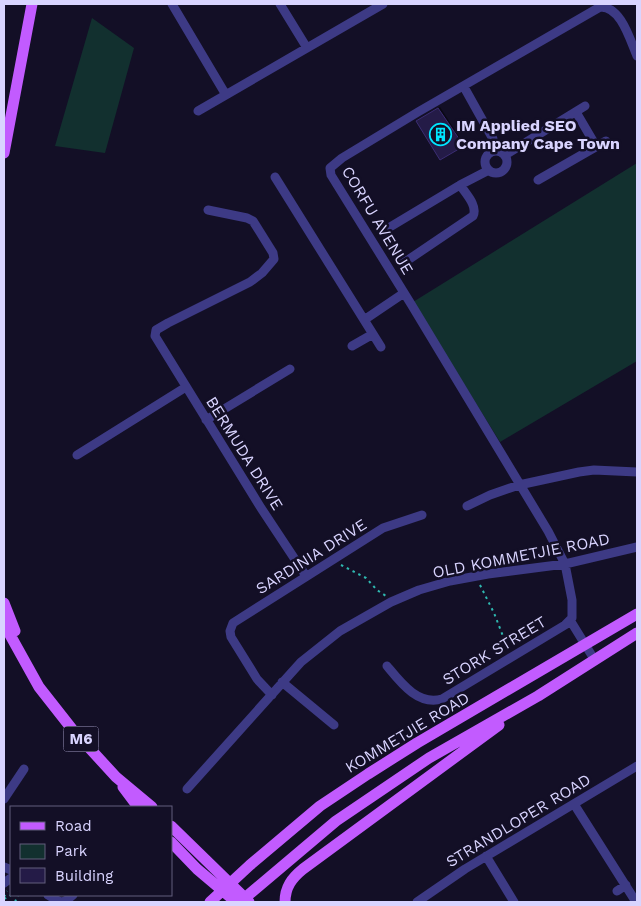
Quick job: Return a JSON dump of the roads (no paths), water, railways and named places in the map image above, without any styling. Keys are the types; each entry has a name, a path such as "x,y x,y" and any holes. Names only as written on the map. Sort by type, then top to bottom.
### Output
{"main road":[{"path":"4,152 32,4"},
{"name":"M6","path":"4,603 22,646 49,698"},
{"name":"KOMMETJIE ROAD","path":"210,902 226,886 320,806 417,742 637,614"},
{"name":"M6","path":"4,624 35,681 72,730 116,777 137,806"},
{"name":"KOMMETJIE ROAD","path":"242,901 336,820 429,758 538,696 637,633"},
{"path":"285,902 290,882 303,869 538,696"},
{"name":"M6","path":"116,777 151,806"},
{"path":"172,827 242,901"},
{"path":"172,843 197,869 226,886"}],"street":[{"path":"172,4 226,95"},
{"path":"280,4 307,48"},
{"path":"198,112 383,4"},
{"name":"CORFU AVENUE","path":"565,564 548,531 331,175 330,168 342,158 418,112 600,7 610,8 617,15 637,56"},
{"path":"464,87 493,139 501,153 507,163 502,170 494,172 486,166 486,158 489,154 501,153 585,106"},
{"path":"576,112 596,146"},
{"path":"538,180 606,141"},
{"path":"385,230 489,170"},
{"path":"276,177 381,347"},
{"path":"402,264 473,216 474,206 460,185"},
{"name":"BERMUDA DRIVE","path":"208,210 253,221 273,253 274,259 262,273 250,282 156,330 155,336 260,508 306,576"},
{"path":"364,320 404,293"},
{"path":"352,346 373,334"},
{"path":"206,420 290,368"},
{"path":"76,455 186,387"},
{"path":"467,506 490,495 519,485 588,470 637,472"},
{"name":"SARDINIA DRIVE","path":"272,694 257,679 231,637 231,627 236,620 383,528 422,515"},
{"name":"OLD KOMMETJIE ROAD","path":"187,789 301,662 340,631 395,600 433,586 475,576 565,564 637,548"},
{"name":"STORK STREET","path":"387,666 400,681 421,698 431,701 444,698 566,625 573,615 565,564"},
{"path":"570,620 594,659"},
{"path":"282,682 334,725"},
{"name":"STRANDLOPER ROAD","path":"417,902 486,856 637,766"},
{"path":"4,798 24,769"},
{"path":"574,804 631,889 636,902"},
{"path":"486,856 514,902"},
{"path":"617,892 631,889"},
{"path":"59,902 65,902 73,896"}],"place":[{"name":"IM Applied SEO Company Cape Town","path":"440,134"}]}
